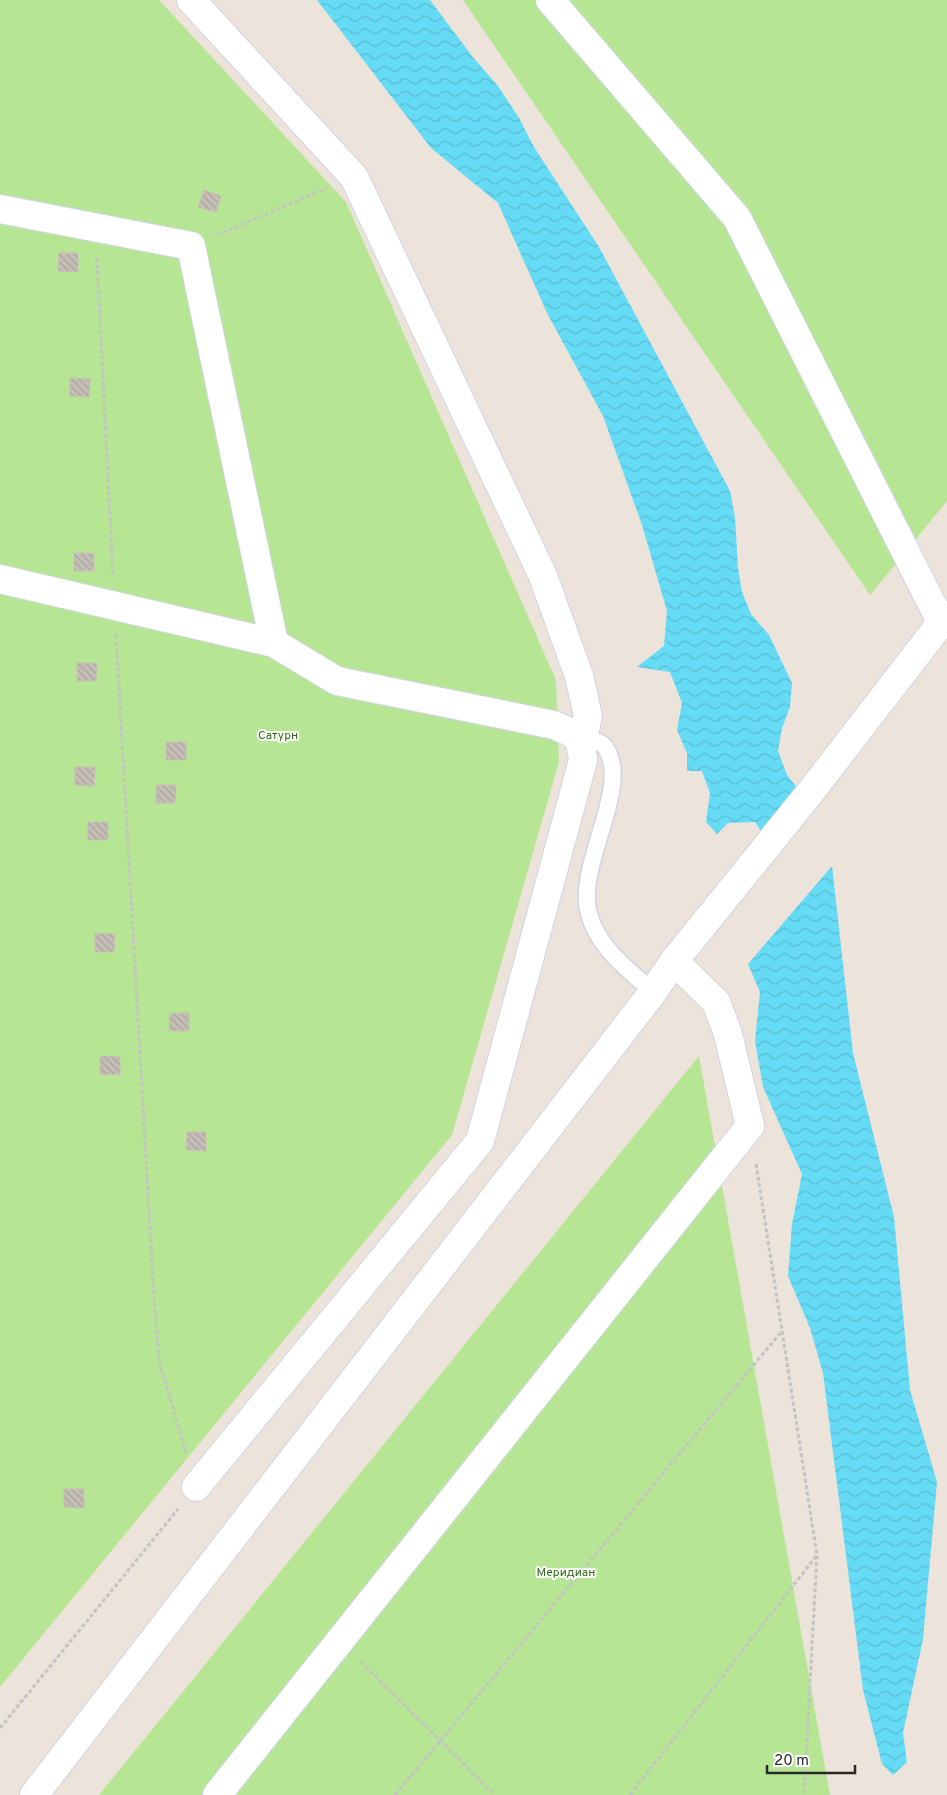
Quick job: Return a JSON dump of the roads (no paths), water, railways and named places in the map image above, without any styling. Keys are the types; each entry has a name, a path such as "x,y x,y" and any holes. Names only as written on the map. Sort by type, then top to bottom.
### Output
{"street":[{"path":"191,0 354,177 543,576 579,676 588,716 585,729 577,738"},
{"path":"34,1795 653,992 674,962 809,794 944,618 737,218 550,0"},
{"path":"0,209 191,246 274,643"},
{"path":"0,579 274,643 337,681 554,725 573,733 581,743 583,760 480,1141 196,1486"},
{"path":"217,1795 750,1126 728,1034 716,1002 674,962"}],"lane":[{"path":"577,738 592,739 607,749 612,766 612,782 607,807 590,871 587,894 588,913 597,935 608,951 653,992"}],"water":[{"path":"317,0 430,0 472,56 498,86 519,118 534,147 599,247 730,491 735,517 738,568 742,592 751,614 769,635 792,683 790,707 782,728 778,751 787,775 798,789 763,834 755,822 728,823 717,834 706,822 710,793 702,771 687,771 687,753 677,730 682,703 670,672 637,667 664,646 667,611 642,525 603,416 548,315 498,203 431,148"},
{"path":"832,866 853,1053 894,1217 910,1390 937,1482 923,1639 903,1733 907,1762 893,1775 882,1764 863,1690 823,1373 810,1328 788,1276 792,1224 802,1174 763,1087 755,1041 760,992 748,964"}],"park label":[{"name":"Сатурн","path":"278,736"},
{"name":"Меридиан","path":"566,1573"}]}
